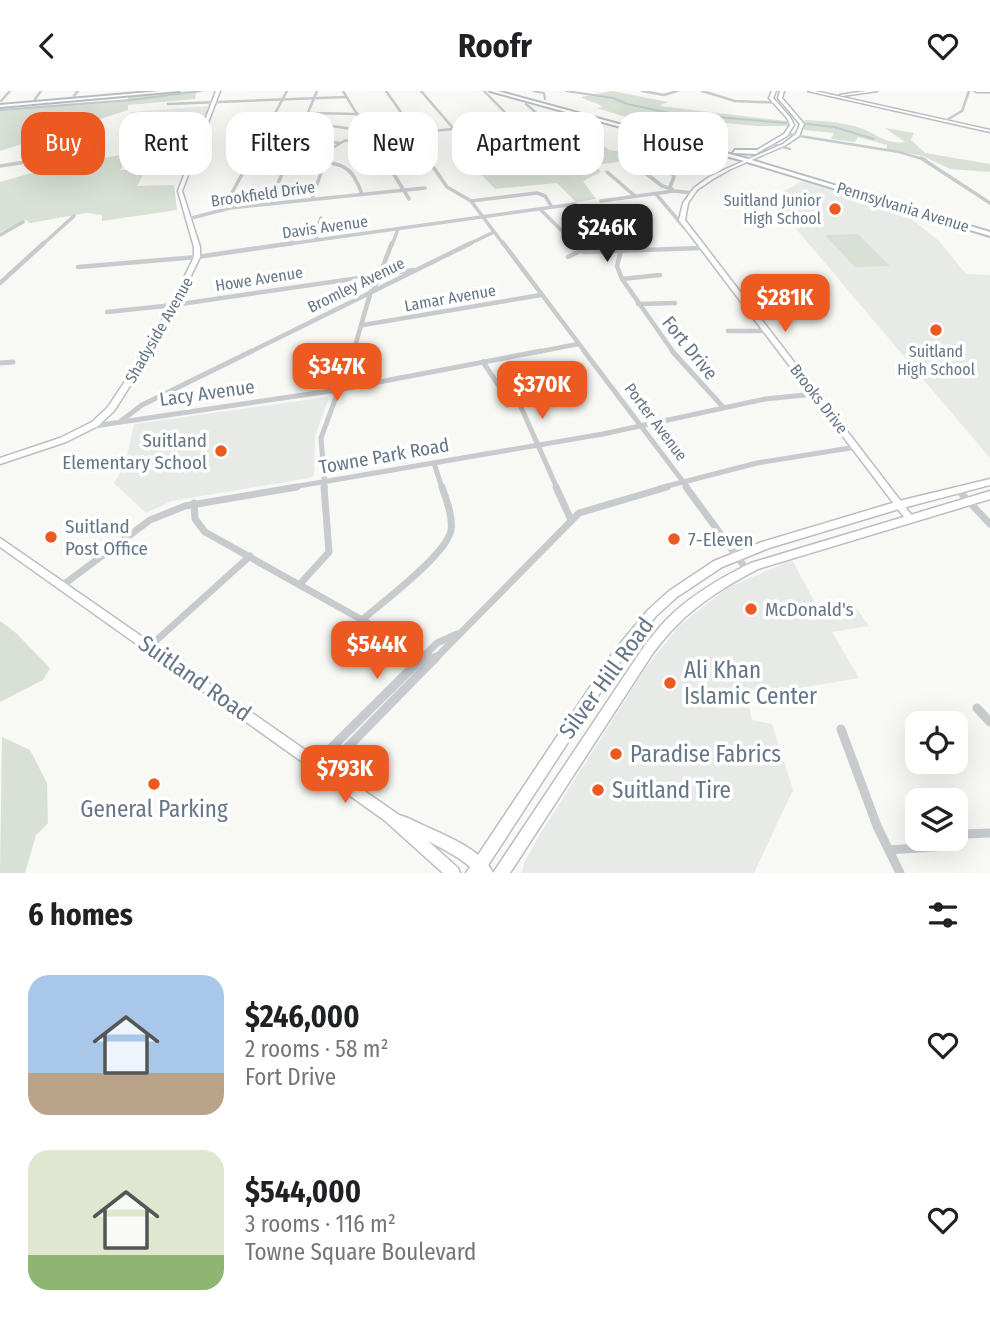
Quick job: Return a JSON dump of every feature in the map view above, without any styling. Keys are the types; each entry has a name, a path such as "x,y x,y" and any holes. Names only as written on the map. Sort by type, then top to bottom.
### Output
{"highway":[{"path":"0,103 153,91"},
{"path":"0,103 177,91"},
{"name":"Pennsylvania Avenue","path":"492,91 618,125"},
{"name":"Pennsylvania Avenue","path":"506,91 754,156 770,165 990,234"},
{"name":"Pennsylvania Avenue","path":"728,154 754,156"},
{"path":"728,156 735,159 737,164 770,165"},
{"path":"754,156 770,165"},
{"name":"Pennsylvania Avenue","path":"770,165 990,229"}],"main road":[{"name":"Silver Hill Road","path":"480,870 584,705 640,626 692,580 738,555 899,505 990,482"},
{"name":"Silver Hill Road","path":"501,873 649,649 671,623 698,599 747,570 773,559 990,495"}],"street":[{"path":"0,103 10,91"},
{"path":"35,99 41,91"},
{"path":"74,96 78,91"},
{"name":"Shadyside Avenue","path":"0,461 52,444 88,428 115,404 174,305 197,257 197,247 180,194 180,186 218,91"},
{"path":"276,112 287,91"},
{"path":"308,112 317,91"},
{"path":"343,91 357,112"},
{"name":"Porter Avenue","path":"386,91 399,112"},
{"path":"421,91 452,127"},
{"path":"484,91 504,112"},
{"path":"642,91 663,95 677,91"},
{"path":"702,91 732,101 784,103"},
{"path":"754,156 788,134 792,125 771,96 774,91"},
{"path":"672,212 683,212 703,183 754,156 781,147 798,135 802,128 800,120 779,95 782,91"},
{"path":"810,91 990,131"},
{"path":"833,96 875,91"},
{"path":"945,121 962,111 969,91"},
{"path":"977,91 990,92"},
{"path":"825,94 846,95"},
{"path":"168,104 346,97"},
{"path":"526,104 535,112"},
{"path":"788,134 925,159 990,203"},
{"path":"334,142 348,141"},
{"path":"334,147 340,143"},
{"path":"772,144 790,149"},
{"path":"0,165 21,162"},
{"path":"334,164 350,171 362,194"},
{"name":"Porter Avenue","path":"438,171 451,191 471,201 642,426 747,570"},
{"path":"607,171 635,197"},
{"path":"223,209 242,175"},
{"path":"269,204 281,175"},
{"path":"312,199 320,175"},
{"path":"394,175 409,199"},
{"path":"648,175 674,191"},
{"path":"670,187 672,175"},
{"name":"Brookfield Drive","path":"188,219 223,209 425,188"},
{"path":"660,275 622,279 617,265 622,240 601,204 674,191 694,193"},
{"path":"471,201 535,193 545,196 552,207"},
{"path":"656,194 689,233"},
{"name":"Davis Avenue","path":"78,267 197,257 575,204"},
{"path":"540,209 580,251"},
{"name":"Brooks Drive","path":"683,212 682,221 689,233 910,519"},
{"path":"0,283 75,216"},
{"path":"317,240 315,233 321,218"},
{"path":"0,235 23,222"},
{"path":"300,584 329,552 321,438 363,325 372,290 398,229"},
{"name":"Bromley Avenue","path":"119,422 142,405 494,232"},
{"path":"568,257 580,251 702,248"},
{"name":"Howe Avenue","path":"107,312 174,305 415,270"},
{"name":"Fort Drive","path":"622,279 671,350 723,407"},
{"name":"Lamar Avenue","path":"363,325 541,295"},
{"name":"Fort Drive","path":"639,304 675,303"},
{"path":"728,331 766,331"},
{"name":"Lacy Avenue","path":"88,428 338,390 578,344"},
{"path":"0,363 13,362"},
{"path":"483,362 503,392 507,405"},
{"name":"Towne Park Road","path":"63,585 150,520 194,503 539,445 771,398 815,394"},
{"path":"521,407 571,520"},
{"path":"324,763 337,758 571,520 590,508 804,453 856,447"},
{"path":"363,619 433,557 449,538 450,521 434,463"},
{"path":"958,490 990,524"},
{"path":"194,503 195,519 205,531 434,660"},
{"name":"Suitland Road","path":"0,542 324,763 389,815 453,873"},
{"path":"149,646 250,556"},
{"path":"324,763 328,751 437,643 461,632"},
{"path":"977,708 990,722"},
{"path":"841,729 900,873"},
{"name":"Suitland Road","path":"389,815 480,870"},
{"path":"889,850 948,846 964,834 990,832"}],"shaded area":[{"path":"206,91 196,93 195,99 128,105 128,110 105,117 105,112 21,112 21,144 0,151 0,110 128,100 128,97"},
{"path":"612,91 668,102 659,106 710,112 618,112 618,115 597,108 603,107 581,97"},
{"path":"211,106 208,112 130,112"},
{"path":"728,114 786,121 789,126 728,123"},
{"path":"805,120 851,125 885,140 898,142 905,142 885,128 914,133 911,140 925,153 990,164 990,172 950,169 923,156 887,149 887,145 858,137 855,142 831,139 834,133 804,130"},
{"path":"604,146 618,151 618,162 604,164"},
{"path":"119,155 119,175 143,175 137,186 174,185 177,210 102,221 102,215 86,213 30,223 26,220 0,232 0,182 24,175 105,175 105,158"},
{"path":"482,175 595,175 583,181 596,199 576,202 557,183 495,189"},
{"name":"Suitland High School","path":"803,181 903,212 939,241 966,274 990,275 990,458 770,198"},
{"path":"858,234 890,266 855,267 825,235"},
{"name":"Suitland Elementary School","path":"329,398 315,436 314,475 310,478 172,501 146,513 114,483 125,465 134,424"},
{"path":"792,560 817,606 852,602 869,626 832,632 859,678 800,688 746,690 752,720 772,724 793,790 754,873 522,873 524,863 542,831 647,666 679,626 727,588"},
{"path":"0,621 16,633 50,668 43,680 0,702"},
{"path":"2,737 30,750 47,783 48,823 36,835 25,873 0,873"}],"waterway":[{"path":"0,110 131,100 200,91"},
{"path":"533,91 544,93 545,99"},
{"path":"566,91 613,98 627,104 670,113 786,123"},
{"path":"807,124 834,127 874,139"}],"place":[{"name":"Suitland Junior High School","path":"835,209"},
{"name":"Suitland High School","path":"936,330"},
{"name":"Suitland Elementary School","path":"221,451"},
{"name":"Suitland Post Office","path":"51,537"},
{"name":"7-Eleven","path":"674,539"},
{"name":"McDonald's","path":"751,609"},
{"name":"Ali Khan Islamic Center","path":"670,683"},
{"name":"Paradise Fabrics","path":"616,754"},
{"name":"General Parking","path":"154,784"},
{"name":"Suitland Tire","path":"598,790"}]}
